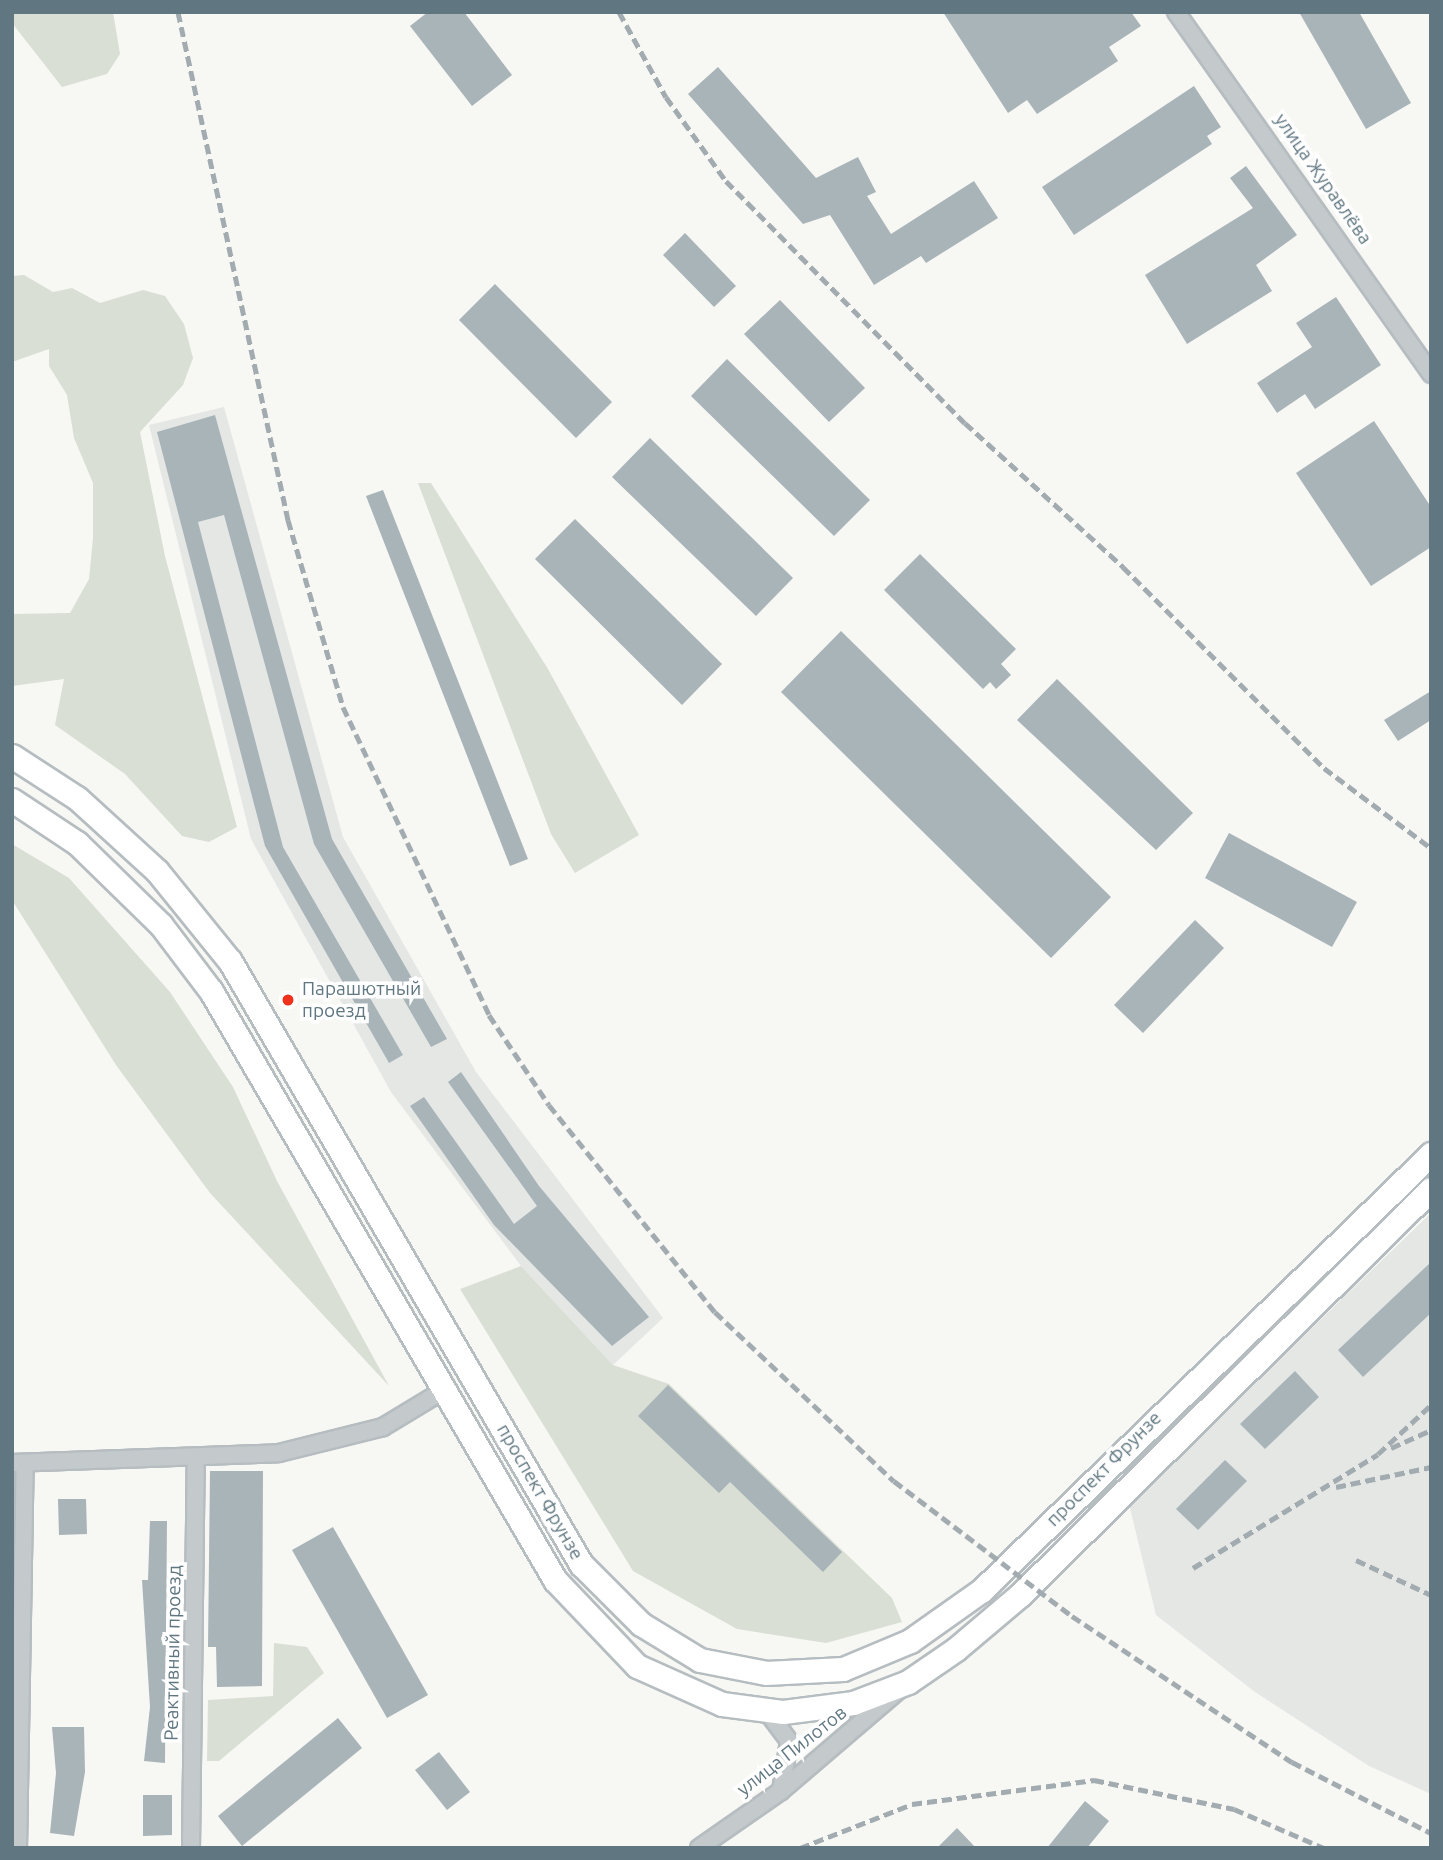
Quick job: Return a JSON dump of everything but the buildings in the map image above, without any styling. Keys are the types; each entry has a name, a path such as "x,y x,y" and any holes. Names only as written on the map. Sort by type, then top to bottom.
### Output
{"main road":[{"name":"проспект Фрунзе","path":"12,756 76,798 157,871 230,961 581,1564 641,1624 700,1660 766,1673 843,1669 910,1641 982,1590 1431,1154"},
{"name":"проспект Фрунзе","path":"12,800 77,843 161,925 211,991 555,1580 585,1618 637,1666 685,1691 765,1709 853,1703 908,1682 1021,1594 1431,1189"}],"street":[{"name":"улица Журавлёва","path":"1176,12 1431,374"},
{"path":"18,1848 19,1463 196,1459 279,1453 383,1427 444,1390"},
{"name":"Реактивный проезд","path":"191,1848 196,1459"},
{"name":"улица Пилотов","path":"699,1848 781,1791 908,1682"},
{"path":"765,1709 789,1741 781,1791"}],"shaded area":[{"path":"12,12 113,12 120,54 107,74 62,87 12,23"},
{"path":"24,275 53,292 72,288 100,303 143,290 165,296 184,324 193,358 183,385 140,432 165,556 237,827 209,842 182,836 125,774 55,725 64,679 12,686 12,614 70,613 89,579 93,538 93,483 74,438 67,395 49,366 49,349 12,362 12,276"},
{"path":"224,407 343,837 476,1072 663,1318 613,1365 521,1266 391,1092 251,839 149,425"},
{"path":"418,483 431,483 548,669 639,835 575,873 551,834"},
{"path":"12,844 69,878 170,992 233,1087 277,1181 389,1386 210,1193 116,1065 12,900"},
{"path":"1431,1213 1431,1794 1369,1766 1255,1692 1156,1615 1129,1504"},
{"path":"521,1266 613,1365 669,1384 892,1598 902,1622 826,1643 737,1629 633,1571 460,1289"},
{"path":"274,1643 307,1647 324,1673 219,1761 207,1761 208,1700 273,1696"}],"railway":[{"path":"178,12 288,520 343,707 489,1015 549,1105 715,1312 894,1481 1072,1616 1292,1762 1431,1833"},
{"path":"619,12 666,97 726,181 965,423 1123,567 1324,768 1431,848"},
{"path":"1193,1568 1378,1454 1431,1405"},
{"path":"1391,1448 1431,1430"},
{"path":"1336,1487 1431,1467"},
{"path":"1356,1560 1431,1595"},
{"path":"800,1848 912,1804 1094,1780 1234,1809 1324,1848"}],"place":[{"name":"Парашютный проезд","path":"288,1000"}]}
